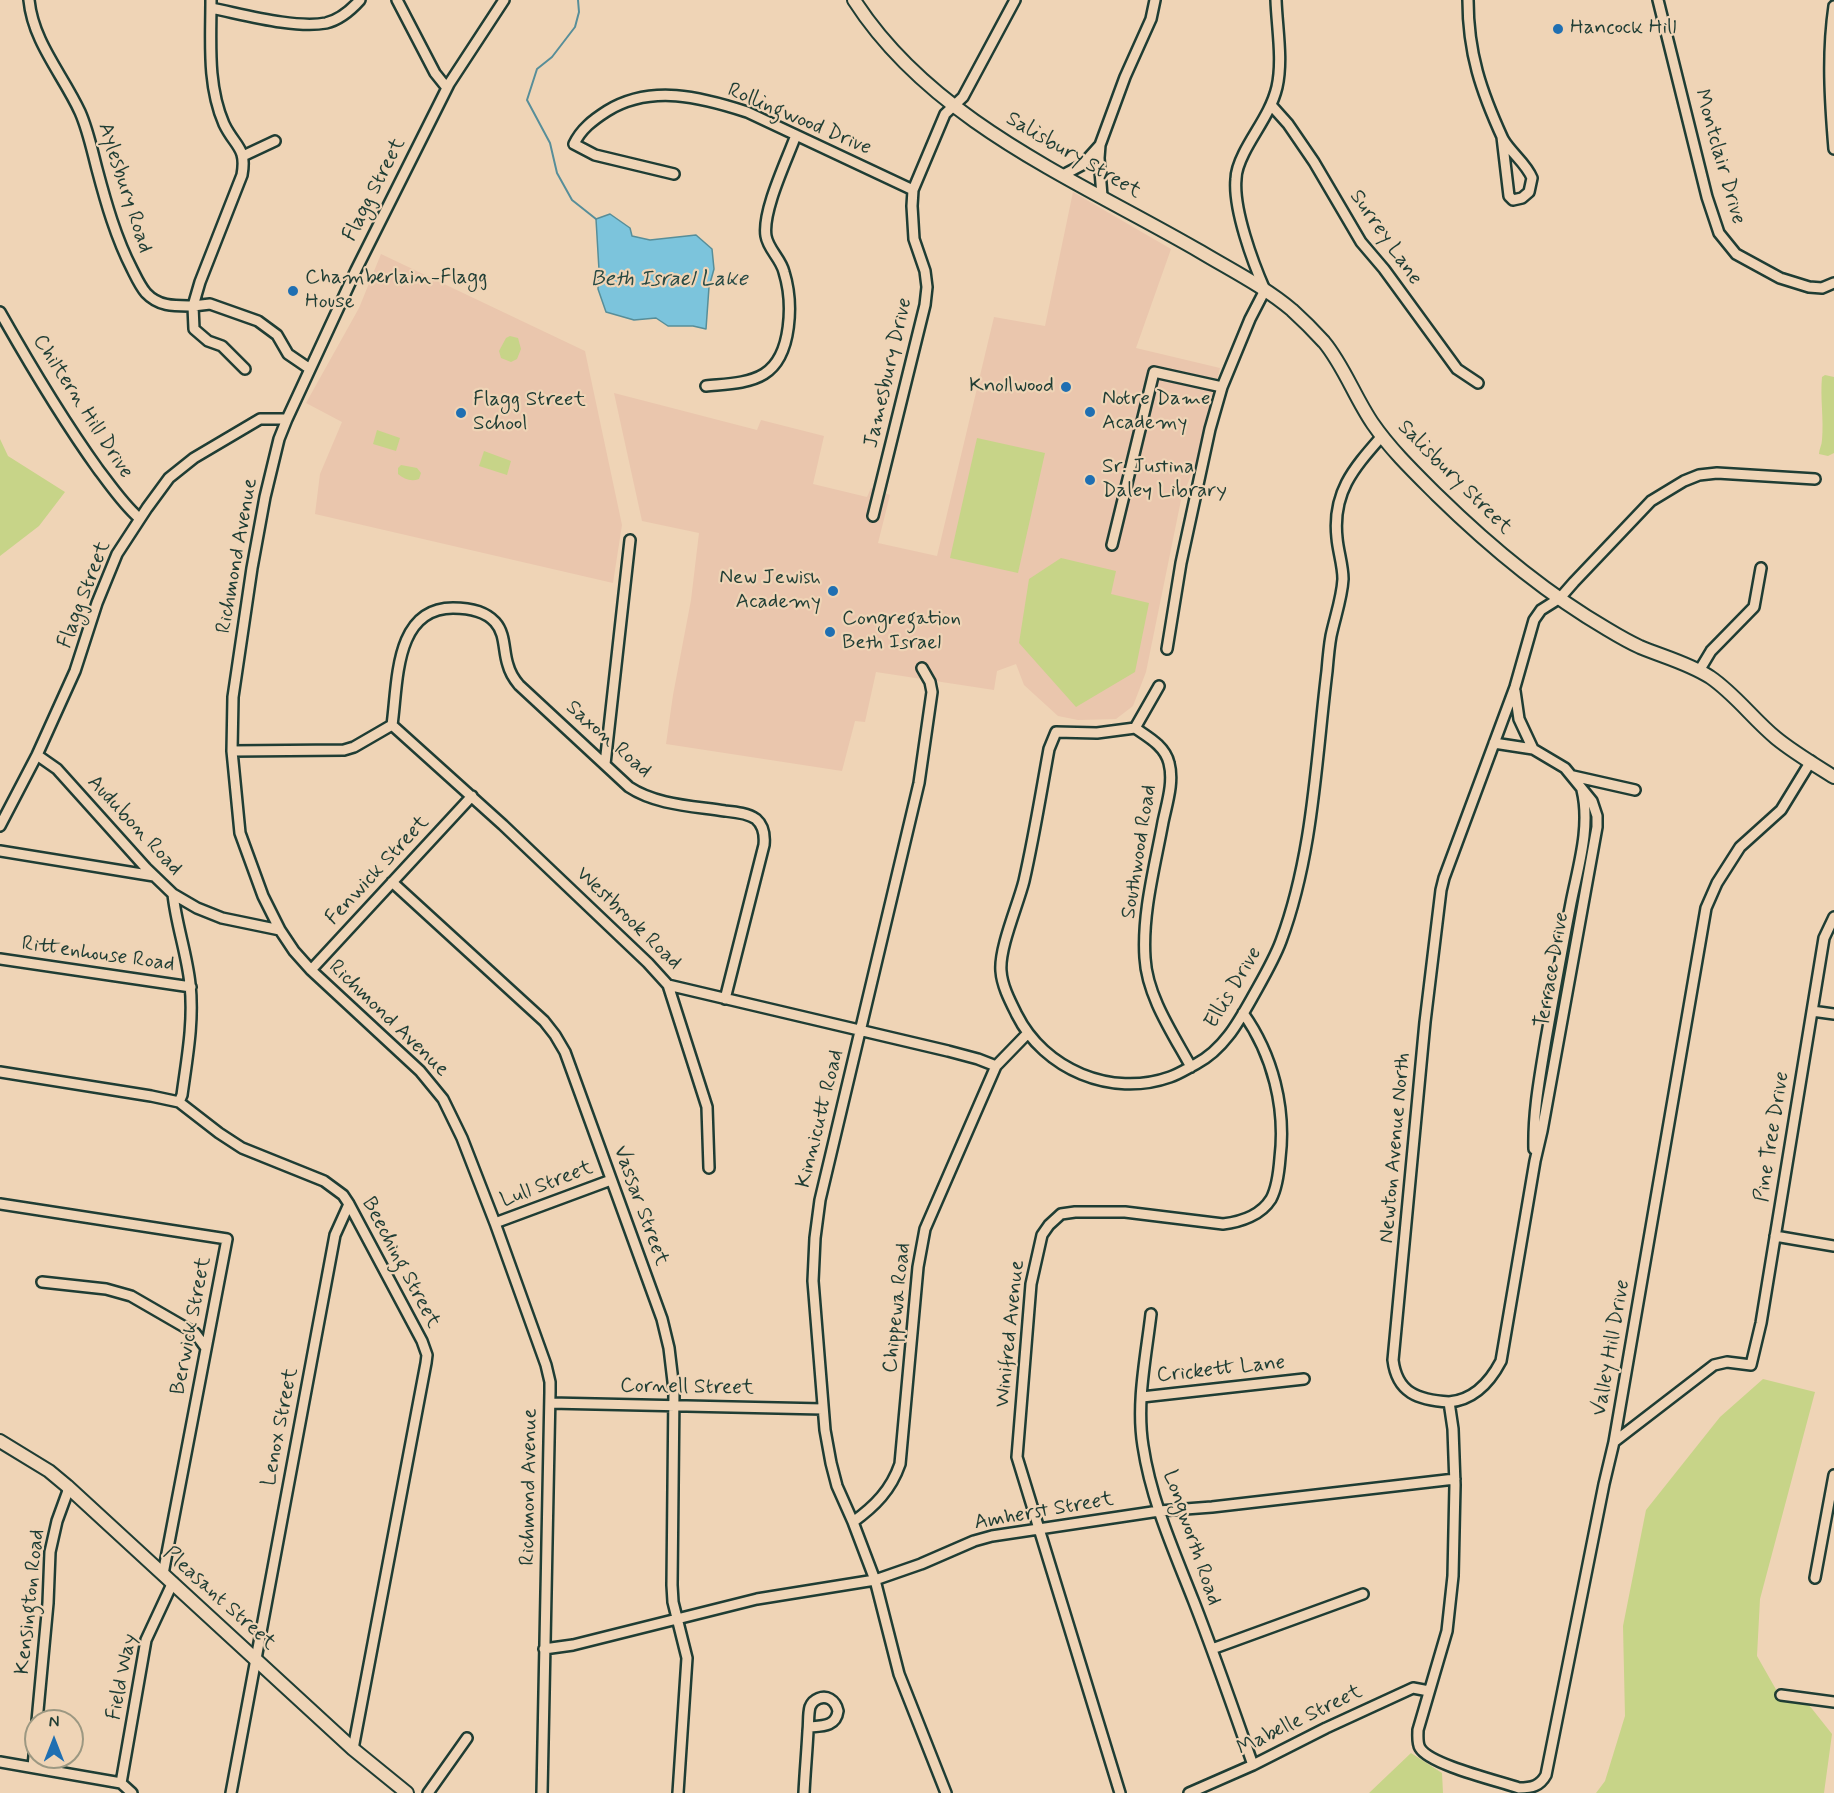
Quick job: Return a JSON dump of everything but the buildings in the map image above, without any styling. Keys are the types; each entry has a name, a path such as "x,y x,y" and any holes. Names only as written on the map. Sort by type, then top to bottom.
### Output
{"main road":[{"name":"Salisbury Street","path":"854,0 877,33 903,63 954,105 1016,148 1265,290 1292,310 1325,343 1362,407 1382,436 1412,470 1467,524 1560,598 1605,628 1638,646 1700,671 1727,691 1779,741 1834,777"},
{"name":"Pleasant Street","path":"0,1441 49,1471 69,1488 353,1749 407,1793"}],"street":[{"name":"Aylesbury Road","path":"29,0 34,26 40,40 64,79 81,115 112,219 128,261 140,283 152,298 169,306 210,304 258,321 277,335 288,354 310,369"},
{"path":"245,369 222,346 208,341 194,329 193,306 200,282 242,175 244,160 224,124 214,96 210,53 211,4 289,22 316,24 333,21 360,0"},
{"path":"397,0 435,73 447,88"},
{"name":"Flagg Street","path":"0,826 37,755 75,671 97,603 117,554 169,478 194,458 260,418 287,419 356,270 447,88 504,0"},
{"name":"Jamesbury Drive","path":"873,516 925,305 927,287 925,271 914,239 913,190 945,114 963,96 1015,0"},
{"path":"1102,196 1100,145 1125,77 1151,19 1155,0"},
{"path":"1167,649 1183,552 1210,429 1222,387 1250,319 1265,290 1252,260 1237,200 1235,180 1243,154 1271,105 1280,74 1276,0"},
{"path":"1468,0 1469,39 1475,69 1484,96 1502,137 1532,178 1528,192 1518,200 1513,200 1509,196 1502,137"},
{"name":"Montclair Drive","path":"1658,0 1707,197 1719,233 1736,254 1764,271 1809,287 1822,288 1833,284"},
{"path":"1834,6 1829,48 1834,149"},
{"name":"Rollingwood Drive","path":"674,174 595,155 574,144 585,127 616,106 654,95 676,96 721,104 747,112 913,190"},
{"name":"Surrey Lane","path":"1271,105 1288,124 1314,162 1361,242 1384,269 1457,369 1478,383"},
{"path":"706,386 759,376 772,368 783,348 789,322 789,294 781,262 766,237 767,220 771,201 796,135"},
{"path":"243,156 275,141"},
{"path":"1063,175 1082,165 1100,145"},
{"name":"Chiltern Hill Drive","path":"0,312 81,445 121,500 140,518"},
{"path":"1112,546 1154,372 1222,387"},
{"name":"Richmond Avenue","path":"287,419 272,465 252,568 233,697 232,751 240,833 263,896 280,930 294,951 311,970 420,1071 443,1099 462,1138 495,1223 546,1365 550,1382 550,1403 542,1793"},
{"name":"Ellis Drive","path":"1135,728 1097,733 1056,732 1049,749 1023,882 1001,960 1003,981 1027,1034 1055,1060 1071,1070 1102,1081 1138,1084 1170,1077 1205,1059 1220,1046 1244,1013 1280,944 1293,904 1306,850 1330,640 1343,576 1337,539 1337,508 1347,480 1355,467 1382,436"},
{"name":"Newton Avenue North","path":"1449,1402 1417,1397 1399,1382 1395,1374 1394,1343 1425,1022 1441,890 1515,687 1534,620 1547,605 1560,598 1651,501 1683,481 1699,475 1717,473 1815,479"},
{"path":"605,764 630,540"},
{"path":"1700,671 1711,651 1754,607 1761,568"},
{"name":"Saxon Road","path":"392,725 403,650 412,627 424,616 439,609 467,609 486,614 495,622 502,634 508,667 519,685 629,787 658,800 746,814 758,821 762,826 765,839 763,851 725,999"},
{"name":"Kinnicutt Road","path":"922,668 930,682 932,692 921,773 820,1200 815,1238 813,1291 823,1409 837,1486 854,1522 875,1580 899,1674 946,1793"},
{"path":"1135,728 1159,686"},
{"path":"1515,687 1519,719 1533,749"},
{"path":"232,751 344,750 354,747 392,725"},
{"name":"Westbrook Road","path":"392,725 472,796 648,963 668,985 958,1053 996,1066"},
{"name":"Southwood Road","path":"1135,728 1162,748 1169,763 1170,773 1170,786 1145,927 1146,969 1166,1022 1191,1067"},
{"name":"Terrace Drive","path":"1449,1402 1460,1401 1480,1389 1490,1380 1501,1361 1535,1161 1533,1125 1537,1097 1558,967 1584,834 1586,806 1582,790 1574,776 1554,760 1533,749 1494,743"},
{"name":"Audubon Road","path":"37,755 57,769 173,894 197,908 222,918 280,930"},
{"name":"Valley Hill Drive","path":"1429,1691 1418,1730 1420,1749 1433,1759 1519,1788 1529,1788 1542,1782 1549,1764 1614,1442 1706,908 1717,883 1740,847 1781,810 1811,761"},
{"path":"1574,776 1635,790"},
{"name":"Fenwick Street","path":"311,970 472,796"},
{"path":"0,851 154,876"},
{"name":"Vassar Street","path":"392,882 550,1027 565,1052 667,1334 674,1406 672,1586 687,1658 678,1793"},
{"path":"173,894 175,916 191,987 190,1035 182,1095 179,1102"},
{"name":"Pine Tree Drive","path":"1614,1442 1714,1365 1727,1362 1751,1365 1761,1323 1824,938 1834,917"},
{"name":"Rittenhouse Road","path":"0,959 191,987"},
{"path":"668,985 707,1107 710,1168"},
{"path":"1812,1011 1834,1014"},
{"name":"Winifred Avenue","path":"1120,1793 1017,1457 1030,1284 1042,1235 1054,1219 1061,1214 1125,1212 1223,1224 1238,1222 1264,1207 1271,1198 1279,1170 1281,1123 1272,1070 1263,1047 1244,1013"},
{"name":"Chippewa Road","path":"854,1522 887,1492 900,1464 916,1283 925,1229 996,1066 1027,1034"},
{"name":"Beeching Street","path":"0,1072 179,1102 230,1141 324,1181 343,1195 349,1204 422,1341 427,1355 353,1749"},
{"name":"Lull Street","path":"495,1223 611,1180"},
{"name":"Berwick Street","path":"0,1204 227,1239 206,1348 168,1578"},
{"name":"Lenox Street","path":"231,1793 335,1235 349,1204"},
{"path":"1775,1236 1834,1246"},
{"path":"42,1282 106,1289 131,1296 195,1333 206,1348"},
{"name":"Longworth Road","path":"1151,1314 1142,1397 1143,1445 1159,1510 1253,1765"},
{"name":"Crickett Lane","path":"1142,1397 1304,1379"},
{"path":"1429,1691 1448,1631 1454,1576 1455,1479 1453,1429 1449,1402"},
{"name":"Cornell Street","path":"550,1403 823,1409"},
{"path":"1815,1578 1834,1475"},
{"name":"Amherst Street","path":"544,1649 584,1643 757,1599 875,1580 992,1536 1159,1510 1212,1507 1455,1479"},
{"name":"Kensington Road","path":"38,1709 48,1603 50,1552 57,1521 69,1488"},
{"name":"Field Way","path":"121,1783 146,1640 168,1578"},
{"path":"1212,1649 1363,1594"},
{"name":"Mabelle Street","path":"1189,1793 1253,1765 1413,1688 1429,1691"},
{"path":"1781,1695 1834,1702"},
{"path":"804,1793 808,1727"},
{"path":"428,1793 467,1738"},
{"path":"0,1762 24,1766"},
{"path":"44,1769 121,1783 132,1793"}],"shaded area":[{"path":"1073,192 1171,249 1136,348 1220,368 1199,456 1181,500 1146,672 1133,706 1116,719 1078,720 1058,716 1024,685 1016,664 997,671 994,690 876,672 865,722 855,721 842,771 666,744 691,600 699,533 642,521 614,393 757,430 761,420 824,436 813,484 867,497 871,488 890,495 878,543 937,556 994,317 1045,326"},
{"name":"Flagg Street School","path":"381,254 585,351 622,525 613,583 315,514 320,474 342,422 306,403 359,308"}],"green space":[{"path":"510,336 518,338 521,349 517,359 511,362 501,358 499,351 506,338"},
{"path":"1825,375 1834,377 1834,453 1828,456 1819,454 1822,442 1822,377"},
{"path":"377,430 400,438 396,451 373,444"},
{"path":"977,438 1045,453 1018,573 950,558"},
{"path":"0,439 8,456 65,492 39,526 0,556"},
{"path":"484,451 511,461 507,475 479,466"},
{"path":"401,465 417,468 421,473 419,479 408,479 398,474 398,468"},
{"path":"1061,558 1116,571 1111,594 1149,603 1135,672 1076,707 1019,643 1029,579"},
{"path":"1763,1379 1815,1392 1760,1599 1757,1656 1782,1700 1809,1705 1832,1734 1824,1793 1596,1793 1605,1781 1625,1716 1623,1626 1646,1510 1720,1417"},
{"path":"1411,1753 1442,1773 1443,1793 1369,1793"}],"water":[{"name":"Beth Israel Lake","path":"610,214 630,228 632,236 650,240 696,235 712,249 714,269 709,287 706,329 693,326 668,326 656,318 634,320 606,312 598,289 596,219"}],"waterway":[{"path":"578,0 579,12 575,27 552,57 537,69 527,100 550,143 557,173 572,200 596,219"}],"place":[{"name":"Hancock Hill","path":"1558,29"},
{"name":"Chamberlain-Flagg House","path":"293,291"},
{"name":"Knollwood","path":"1066,387"},
{"name":"Notre Dame Academy","path":"1090,412"},
{"name":"Flagg Street School","path":"461,413"},
{"name":"Sr. Justina Daley Library","path":"1090,480"},
{"name":"New Jewish Academy","path":"833,591"},
{"name":"Congregation Beth Israel","path":"830,632"}]}
